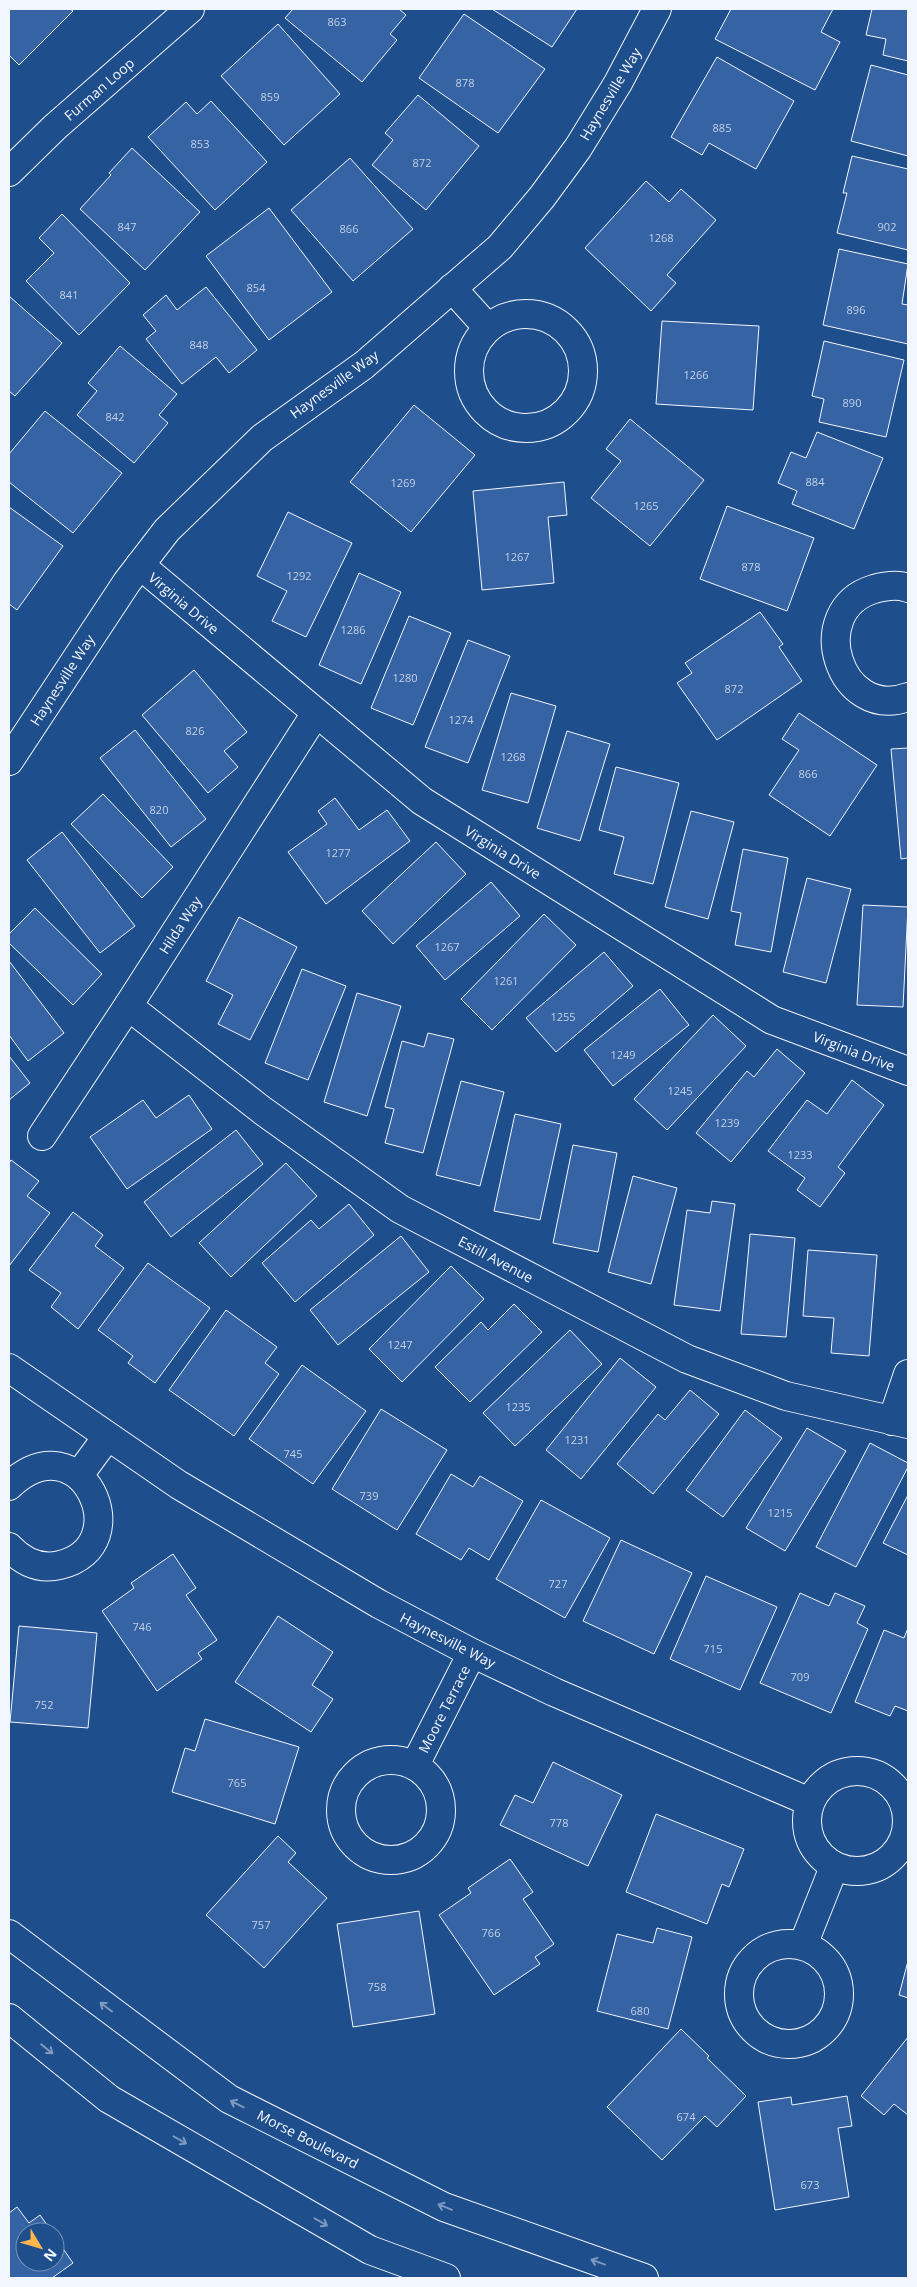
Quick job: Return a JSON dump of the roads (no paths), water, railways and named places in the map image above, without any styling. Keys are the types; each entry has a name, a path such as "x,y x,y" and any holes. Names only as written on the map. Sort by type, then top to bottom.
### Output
{"street":[{"name":"Furman Loop","path":"9,172 55,127 190,9"},
{"name":"Haynesville Way","path":"9,761 140,565 167,530 262,438 364,365 500,246 547,190 578,148 618,83 657,9"},
{"path":"452,288 488,328"},
{"path":"523,314 541,316 558,324 572,336 580,352 584,371 581,389 572,406 558,419 541,426 522,428 503,424 488,413 476,399 470,380 470,361 477,343 488,328 504,318 523,314"},
{"name":"Virginia Drive","path":"140,565 422,801 772,1020 908,1071"},
{"path":"908,588 886,586 868,591 853,601 842,615 836,632 835,650 840,667 850,682 864,693 883,700 908,697"},
{"name":"Hilda Way","path":"42,1136 128,1006 316,713"},
{"name":"Estill Avenue","path":"128,1006 263,1111 400,1209 687,1359 786,1396 900,1422"},
{"name":"Haynesville Way","path":"9,1368 179,1485 379,1604 472,1653 628,1725 810,1802"},
{"path":"900,1422 908,1374"},
{"path":"79,1475 107,1437"},
{"path":"9,1486 20,1475 34,1468 49,1466 65,1468 79,1475 91,1488 98,1504 99,1513 99,1522 94,1539 84,1553 69,1563 52,1567 34,1565 18,1557 9,1547"},
{"name":"Moore Terrace","path":"415,1765 472,1653"},
{"path":"849,1771 866,1771 882,1778 896,1788 904,1804 908,1820 905,1837 896,1852 884,1864 867,1871 850,1872 834,1866 821,1858 812,1846 807,1832 810,1802 819,1788 832,1777 849,1771"},
{"path":"803,1945 834,1866"},
{"name":"Morse Boulevard","path":"9,1934 229,2099 444,2207 644,2278"},
{"path":"9,2018 109,2099 370,2250 446,2278"}]}
